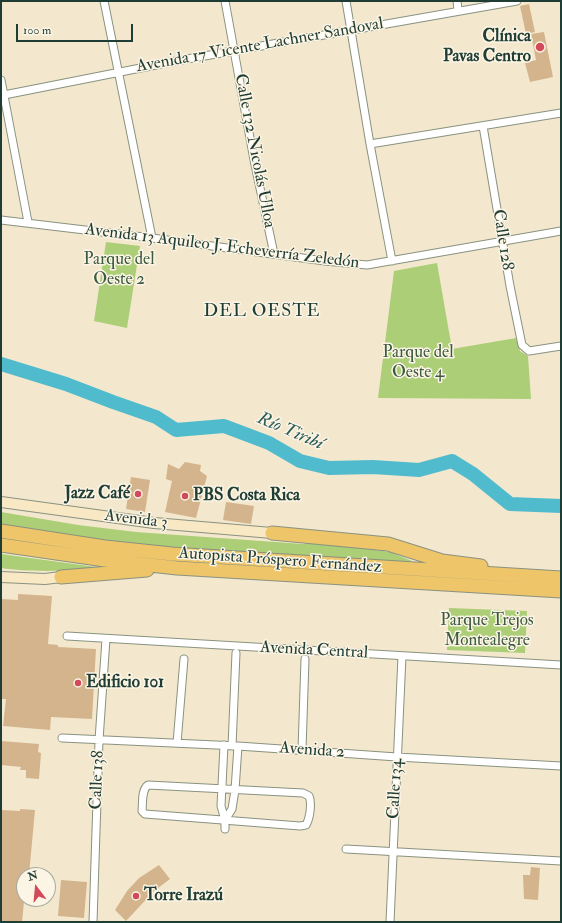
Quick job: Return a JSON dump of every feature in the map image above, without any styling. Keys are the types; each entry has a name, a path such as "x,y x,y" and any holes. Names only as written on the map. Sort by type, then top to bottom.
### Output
{"highway":[{"name":"Autopista Próspero Fernández","path":"1,531 106,547 172,554 536,578 561,578"},
{"path":"272,533 388,544 442,561 484,566 536,578"},
{"name":"Autopista Próspero Fernández","path":"1,545 104,560 177,568 561,591"},
{"path":"61,577 177,568"}],"street":[{"path":"104,1 152,238"},
{"name":"Calle 132 Nicolás Ulloa","path":"225,1 253,152 274,254"},
{"path":"346,1 370,144 392,261"},
{"path":"457,1 458,10"},
{"name":"Avenida 17 Vicente Lachner Sandoval","path":"4,95 234,50 517,1"},
{"path":"1,80 28,222"},
{"path":"370,144 561,113"},
{"name":"Calle 128","path":"483,126 518,330 522,345 529,350 561,346"},
{"name":"Avenida 13 Aquileo J. Echeverría Zeledón","path":"1,220 28,222 213,247 367,265 561,231"},
{"name":"Avenida 3","path":"1,502 154,523 272,533"},
{"path":"1,577 45,579 61,577"},
{"name":"Avenida Central","path":"67,636 561,665"},
{"name":"Calle 138","path":"93,922 99,740 106,639"},
{"path":"224,829 226,820 232,809 235,790 236,653"},
{"name":"Calle 134","path":"390,922 402,656"},
{"path":"177,743 184,659"},
{"path":"302,750 305,659"},
{"name":"Avenida 2","path":"62,738 224,745 397,757 561,766"},
{"path":"224,745 221,806 226,820"},
{"path":"148,785 222,789 302,793 309,796 311,800 308,821 306,825 300,826 145,814 142,811 144,791 145,787 148,785"},
{"path":"346,849 561,861"}],"green space":[{"name":"Parque del Oeste 2","path":"106,242 140,246 127,328 94,321"},
{"name":"Parque del Oeste 4","path":"437,263 452,349 516,338 520,351 528,356 531,399 378,398 394,271"},
{"path":"1,512 78,525 136,532 303,544 314,542 390,552 412,561 408,563 134,547 1,527"},
{"path":"1,554 96,567 49,571 1,568"},
{"name":"Parque Trejos Montealegre","path":"449,608 527,611 525,653 447,650"}],"building":[{"path":"529,4 535,32 526,34 520,6"},
{"name":"Clínica Pavas Centro","path":"544,32 553,77 530,82 525,63 536,60 531,34"},
{"name":"PBS Costa Rica","path":"185,462 201,465 200,471 207,476 196,518 165,512 172,481 166,479 168,464 179,469"},
{"name":"Jazz Café","path":"131,477 150,480 145,512 126,509"},
{"path":"226,502 254,506 251,524 223,520"},
{"path":"18,594 52,596 48,644 58,645 58,647 96,649 92,719 51,717 50,730 3,726 6,699 1,699 1,599 18,600"},
{"path":"1,741 39,744 38,752 41,753 39,779 26,778 26,770 20,770 21,767 1,765"},
{"path":"20,809 35,810 30,867 16,867 16,907 24,907 22,922 1,922 1,810 20,811"},
{"name":"Torre Irazú","path":"159,865 170,879 154,891 126,921 115,910 127,891 139,878"},
{"path":"531,867 540,868 538,900 524,899 523,875 530,875"},
{"path":"61,880 87,882 84,918 58,916"}],"waterway":[{"name":"Río Tiribí","path":"1,364 66,384 156,417 176,430 224,426 269,443 300,461 329,468 373,467 419,470 452,461 473,474 510,504 561,506"}],"place":[{"name":"Clínica Pavas Centro","path":"540,47"},
{"name":"Jazz Café","path":"138,494"},
{"name":"PBS Costa Rica","path":"185,496"},
{"name":"Edificio 101","path":"78,683"},
{"name":"Torre Irazú","path":"136,896"}],"district":[{"name":"DEL OESTE","path":"262,312"}]}
